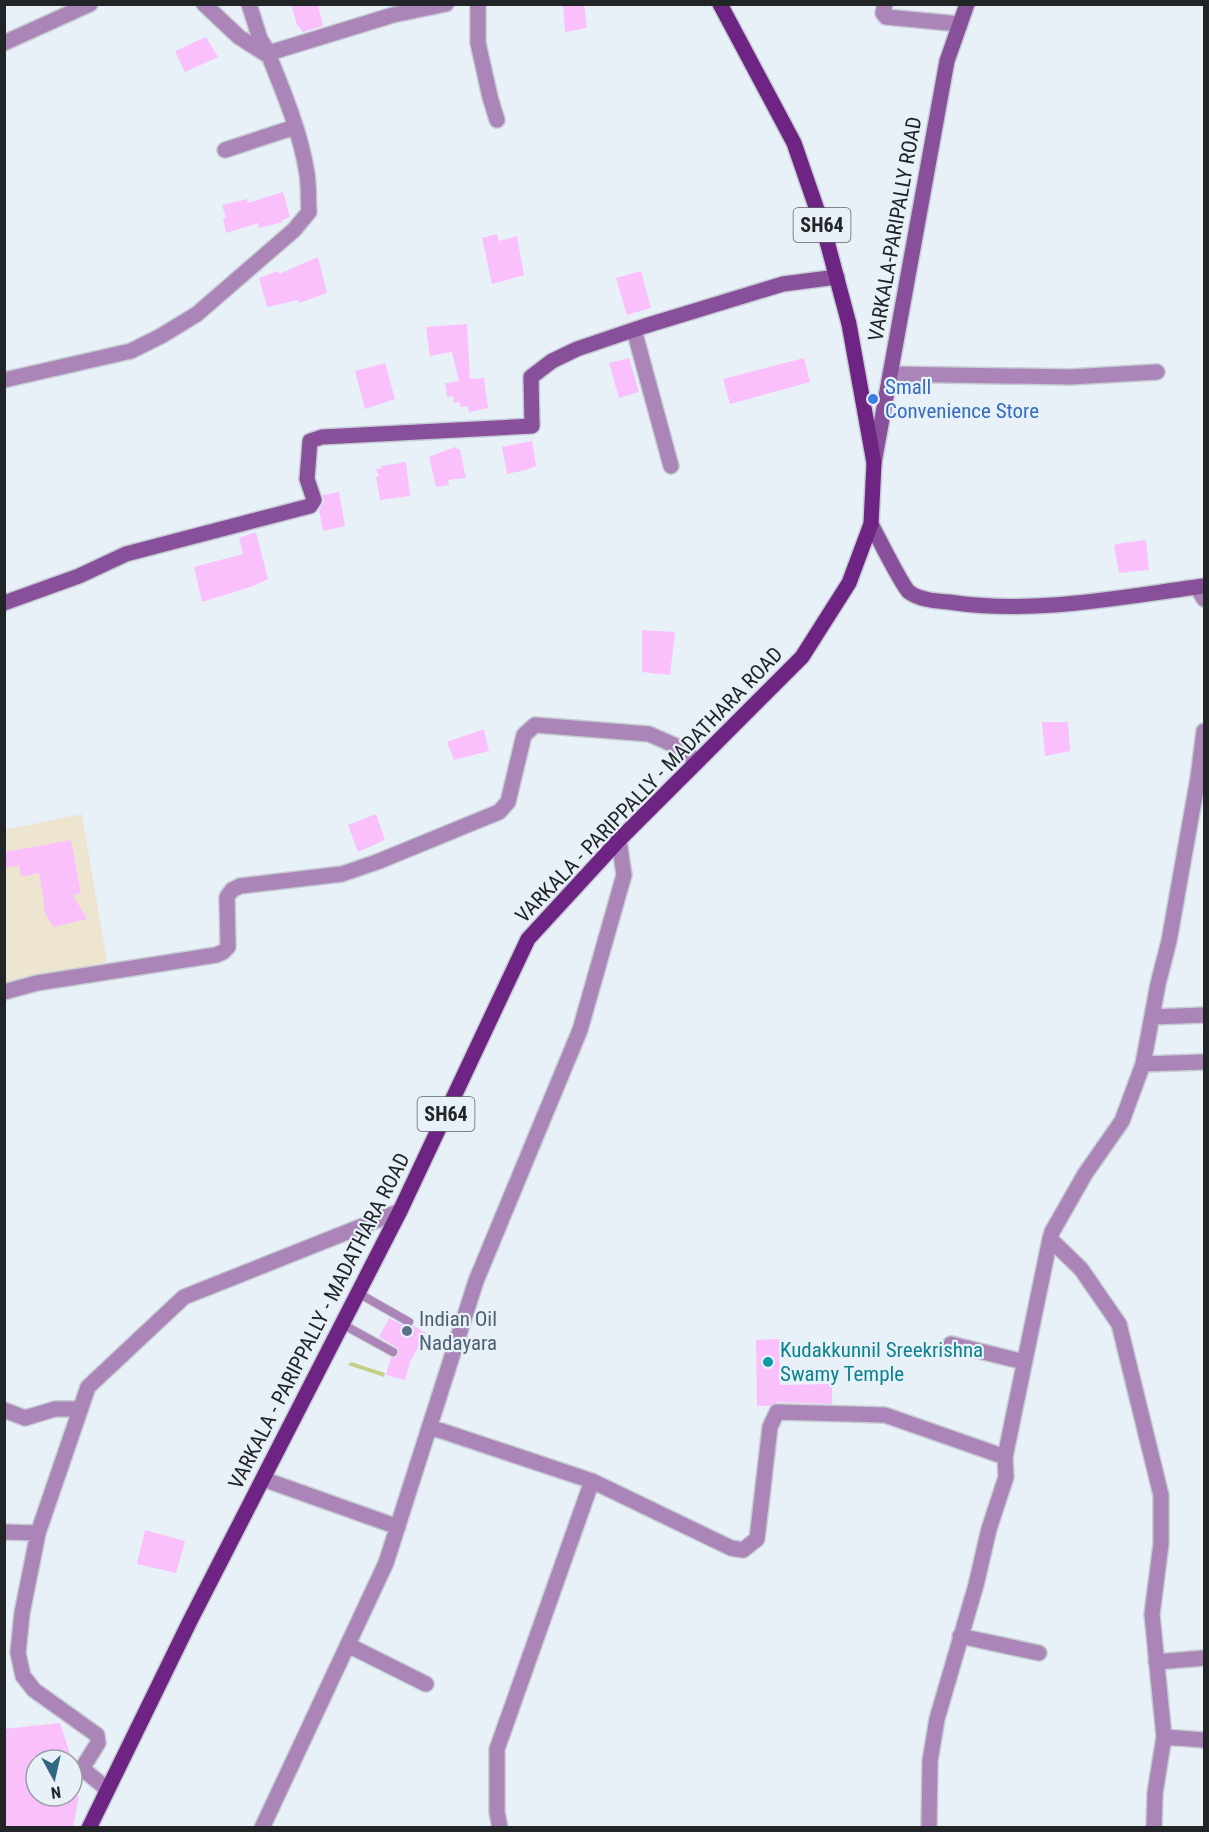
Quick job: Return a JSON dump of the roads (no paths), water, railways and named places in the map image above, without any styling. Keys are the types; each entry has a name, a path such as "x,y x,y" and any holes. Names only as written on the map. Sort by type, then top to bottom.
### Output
{"main road":[{"name":"VARKALA - PARIPPALLY - MADATHARA ROAD","path":"89,1827 190,1621 400,1211 528,939 619,840 802,657 849,583 871,524 874,462 849,324 824,230 794,143 720,4"},
{"name":"VARKALA-PARIPALLY ROAD","path":"874,462 947,61 967,4"},
{"path":"4,603 79,576 126,554 310,506 314,500 307,479 310,441 322,437 532,426 531,377 552,361 577,349 634,330 783,284 837,277"},
{"path":"871,524 908,591 925,599 999,607 1060,604 1202,591"}],"street":[{"path":"4,43 90,4"},
{"path":"204,4 239,37 269,55"},
{"path":"4,380 131,351 182,324 206,307 294,230 309,212 307,174 295,127 284,92 260,39 249,4"},
{"path":"269,55 393,10 446,4"},
{"path":"478,4 478,43 497,120"},
{"path":"885,4 883,14 886,17 960,24"},
{"path":"225,150 295,127"},
{"path":"634,330 671,466"},
{"path":"890,374 1070,377 1157,372"},
{"path":"4,992 37,983 216,955 223,952 228,947 227,897 232,890 240,886 342,874 499,812 508,802 524,735 535,725 649,734 683,749 697,762"},
{"path":"929,1827 930,1761 937,1719 976,1585 989,1529 1006,1477 1005,1457 1050,1239 1085,1174 1122,1121 1143,1064 1171,931 1204,731"},
{"path":"262,1827 386,1563 476,1281 580,1030 624,875 619,840"},
{"path":"1152,1017 1204,1015"},
{"path":"1143,1064 1204,1062"},
{"path":"107,1789 83,1767 98,1743 97,1735 34,1690 23,1676 18,1653 22,1614 38,1533 88,1387 184,1297 400,1211"},
{"path":"1050,1239 1081,1269 1119,1324 1161,1495 1161,1544 1152,1614 1164,1737 1155,1793 1154,1827"},
{"path":"951,1344 1024,1362"},
{"path":"4,1410 25,1418 55,1410 80,1409"},
{"path":"430,1427 592,1481 731,1548 743,1550 757,1539 770,1427 777,1412 885,1415 1005,1457"},
{"path":"263,1479 398,1527"},
{"path":"501,1827 497,1812 497,1749 592,1481"},
{"path":"4,1532 38,1533"},
{"path":"960,1636 1039,1653"},
{"path":"348,1645 426,1684"},
{"path":"1156,1662 1204,1658"},
{"path":"1164,1737 1204,1740"}],"lane":[{"path":"358,1293 409,1322"},
{"path":"342,1324 393,1352"}],"place":[{"name":"Small Convenience Store","path":"873,399"},
{"name":"Indian Oil Nadayara","path":"407,1331"},
{"name":"Kudakkunnil Sreekrishna Swamy Temple","path":"768,1362"}]}
